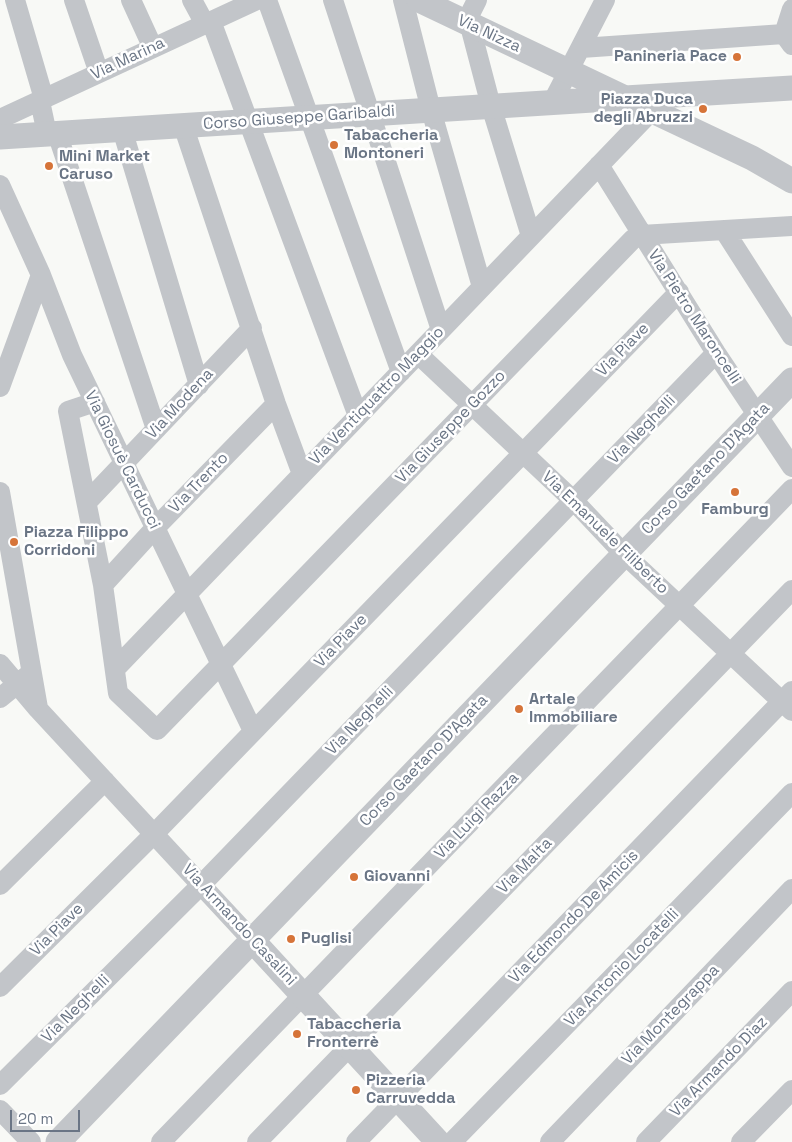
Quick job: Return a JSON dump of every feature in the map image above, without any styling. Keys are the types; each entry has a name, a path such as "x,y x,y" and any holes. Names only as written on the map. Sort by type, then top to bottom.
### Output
{"street":[{"path":"15,0 52,134 156,429"},
{"path":"74,0 99,73"},
{"path":"131,0 153,48"},
{"path":"192,0 208,23 248,122 358,416"},
{"name":"Via Marina","path":"0,119 257,0"},
{"path":"267,0 401,372"},
{"path":"334,0 441,330"},
{"path":"404,0 431,110 482,287"},
{"name":"Via Nizza","path":"419,0 468,25 752,158 792,181"},
{"path":"477,0 468,25 531,236"},
{"path":"552,102 564,70 580,48 599,2"},
{"path":"580,48 788,40 792,8"},
{"path":"652,110 792,88"},
{"name":"Corso Giuseppe Garibaldi","path":"0,137 625,98"},
{"name":"Via Ventiquattro Maggio","path":"115,669 652,110"},
{"path":"183,126 276,404 302,474"},
{"path":"122,129 198,385"},
{"name":"Via Pietro Maroncelli","path":"599,165 716,353 792,467"},
{"name":"Via Giosuè Carducci","path":"0,185 41,275 72,355 254,731"},
{"path":"641,234 792,226"},
{"path":"724,230 792,336"},
{"name":"Via Giuseppe Gozzo","path":"115,669 118,693 157,730 220,663 633,240 641,234"},
{"path":"1,380 41,275"},
{"name":"Via Piave","path":"0,987 154,834 679,292"},
{"name":"Via Modena","path":"87,502 252,328"},
{"name":"Via Neghelli","path":"0,1085 201,885 716,353"},
{"name":"Via Emanuele Filiberto","path":"418,354 574,501 623,553 731,653 789,701"},
{"name":"Corso Gaetano D'Agata","path":"58,1142 623,553 792,380"},
{"path":"95,402 68,411 103,585 115,669"},
{"name":"Via Trento","path":"103,585 155,528 276,404"},
{"name":"Via Luigi Razza","path":"161,1142 792,489"},
{"path":"0,492 14,687"},
{"name":"Via Malta","path":"257,1142 792,590"},
{"name":"Via Armando Casalini","path":"0,664 14,687 105,781 438,1142"},
{"name":"Via Edmondo De Amicis","path":"356,1142 789,701"},
{"path":"0,885 105,781"},
{"name":"Via Antonio Locatelli","path":"452,1142 792,793"},
{"name":"Via Montegrappa","path":"550,1142 792,889"},
{"name":"Via Armando Diaz","path":"646,1142 792,991"},
{"path":"742,1142 792,1090"},
{"path":"0,1110 31,1142"}],"place":[{"name":"Panineria Pace","path":"737,57"},
{"name":"Piazza Duca degli Abruzzi","path":"703,109"},
{"name":"Tabaccheria Montoneri","path":"334,145"},
{"name":"Mini Market Caruso","path":"49,166"},
{"name":"Famburg","path":"735,492"},
{"name":"Piazza Filippo Corridoni","path":"14,542"},
{"name":"Artale Immobiliare","path":"519,709"},
{"name":"Giovanni","path":"354,877"},
{"name":"Puglisi","path":"291,939"},
{"name":"Tabaccheria Fronterrè","path":"297,1034"},
{"name":"Pizzeria Carruvedda","path":"356,1090"}]}
